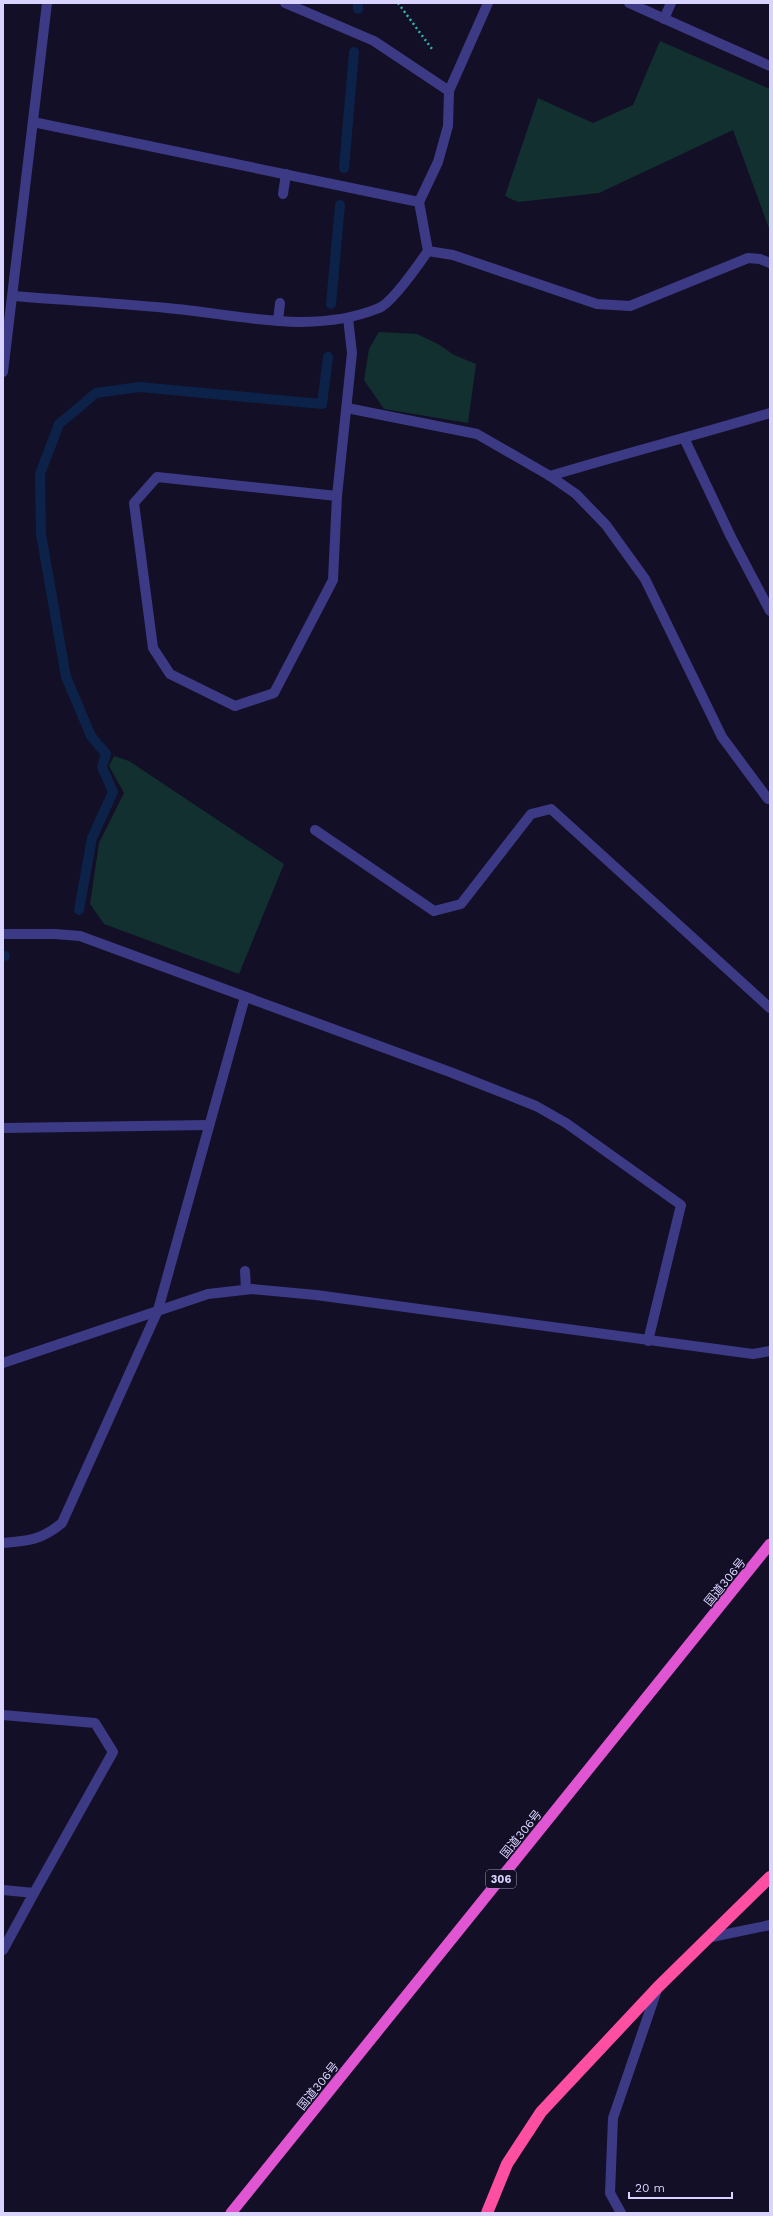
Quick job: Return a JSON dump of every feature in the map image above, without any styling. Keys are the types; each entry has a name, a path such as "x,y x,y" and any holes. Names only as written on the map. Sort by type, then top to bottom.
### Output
{"highway":[{"name":"国道306号","path":"231,2213 756,1565 770,1544"},
{"path":"487,2213 507,2164 541,2112 658,1987 770,1877"}],"street":[{"path":"3,372 47,3"},
{"path":"285,3 374,40 449,91"},
{"path":"13,296 167,308 302,324 348,318 381,308 411,275 428,251 419,202 438,162 448,126 449,91 488,3"},
{"path":"629,3 770,66"},
{"path":"664,19 671,3"},
{"path":"33,122 419,202"},
{"path":"283,194 286,174"},
{"path":"428,251 453,255 597,304 630,306 748,258 760,259 770,263"},
{"path":"278,321 280,303"},
{"path":"337,496 157,477 134,503 153,648 170,674 235,706 274,693 333,580 337,496 352,353 348,318"},
{"path":"347,408 477,434 550,476 576,494 606,525 645,579 722,737 769,799"},
{"path":"550,476 659,443 684,438 770,413"},
{"path":"684,438 731,537 770,610"},
{"path":"314,830 434,911 461,904 531,814 550,809 770,1008"},
{"path":"3,934 55,934 80,936 536,1106 566,1123 681,1205 648,1341"},
{"path":"3,1543 34,1540 50,1533 62,1522 158,1310 245,997"},
{"path":"3,1128 209,1125"},
{"path":"244,1271 246,1289"},
{"path":"3,1363 208,1294 246,1289 316,1295 753,1354 770,1351"},
{"path":"3,1715 95,1723 113,1752 3,1950"},
{"path":"3,1890 34,1893"},
{"path":"707,1938 770,1925"},
{"path":"621,2213 610,2193 613,2118 658,1987"}],"path":[{"path":"398,3 432,49"}],"green space":[{"path":"660,41 770,89 770,231 733,130 599,193 518,202 505,196 538,98 593,123 633,105"},
{"path":"379,332 417,334 438,344 454,355 476,364 468,423 384,409 364,380 369,349"},
{"path":"114,756 129,761 284,864 239,974 104,924 90,904 99,843 124,793 109,766"}],"waterway":[{"path":"358,3 358,9"},
{"path":"344,168 354,52"},
{"path":"331,304 340,205"},
{"path":"79,910 92,838 113,792 102,767 106,754 91,736 66,677 41,534 40,474 59,424 96,393 139,387 322,404 328,357"}]}
